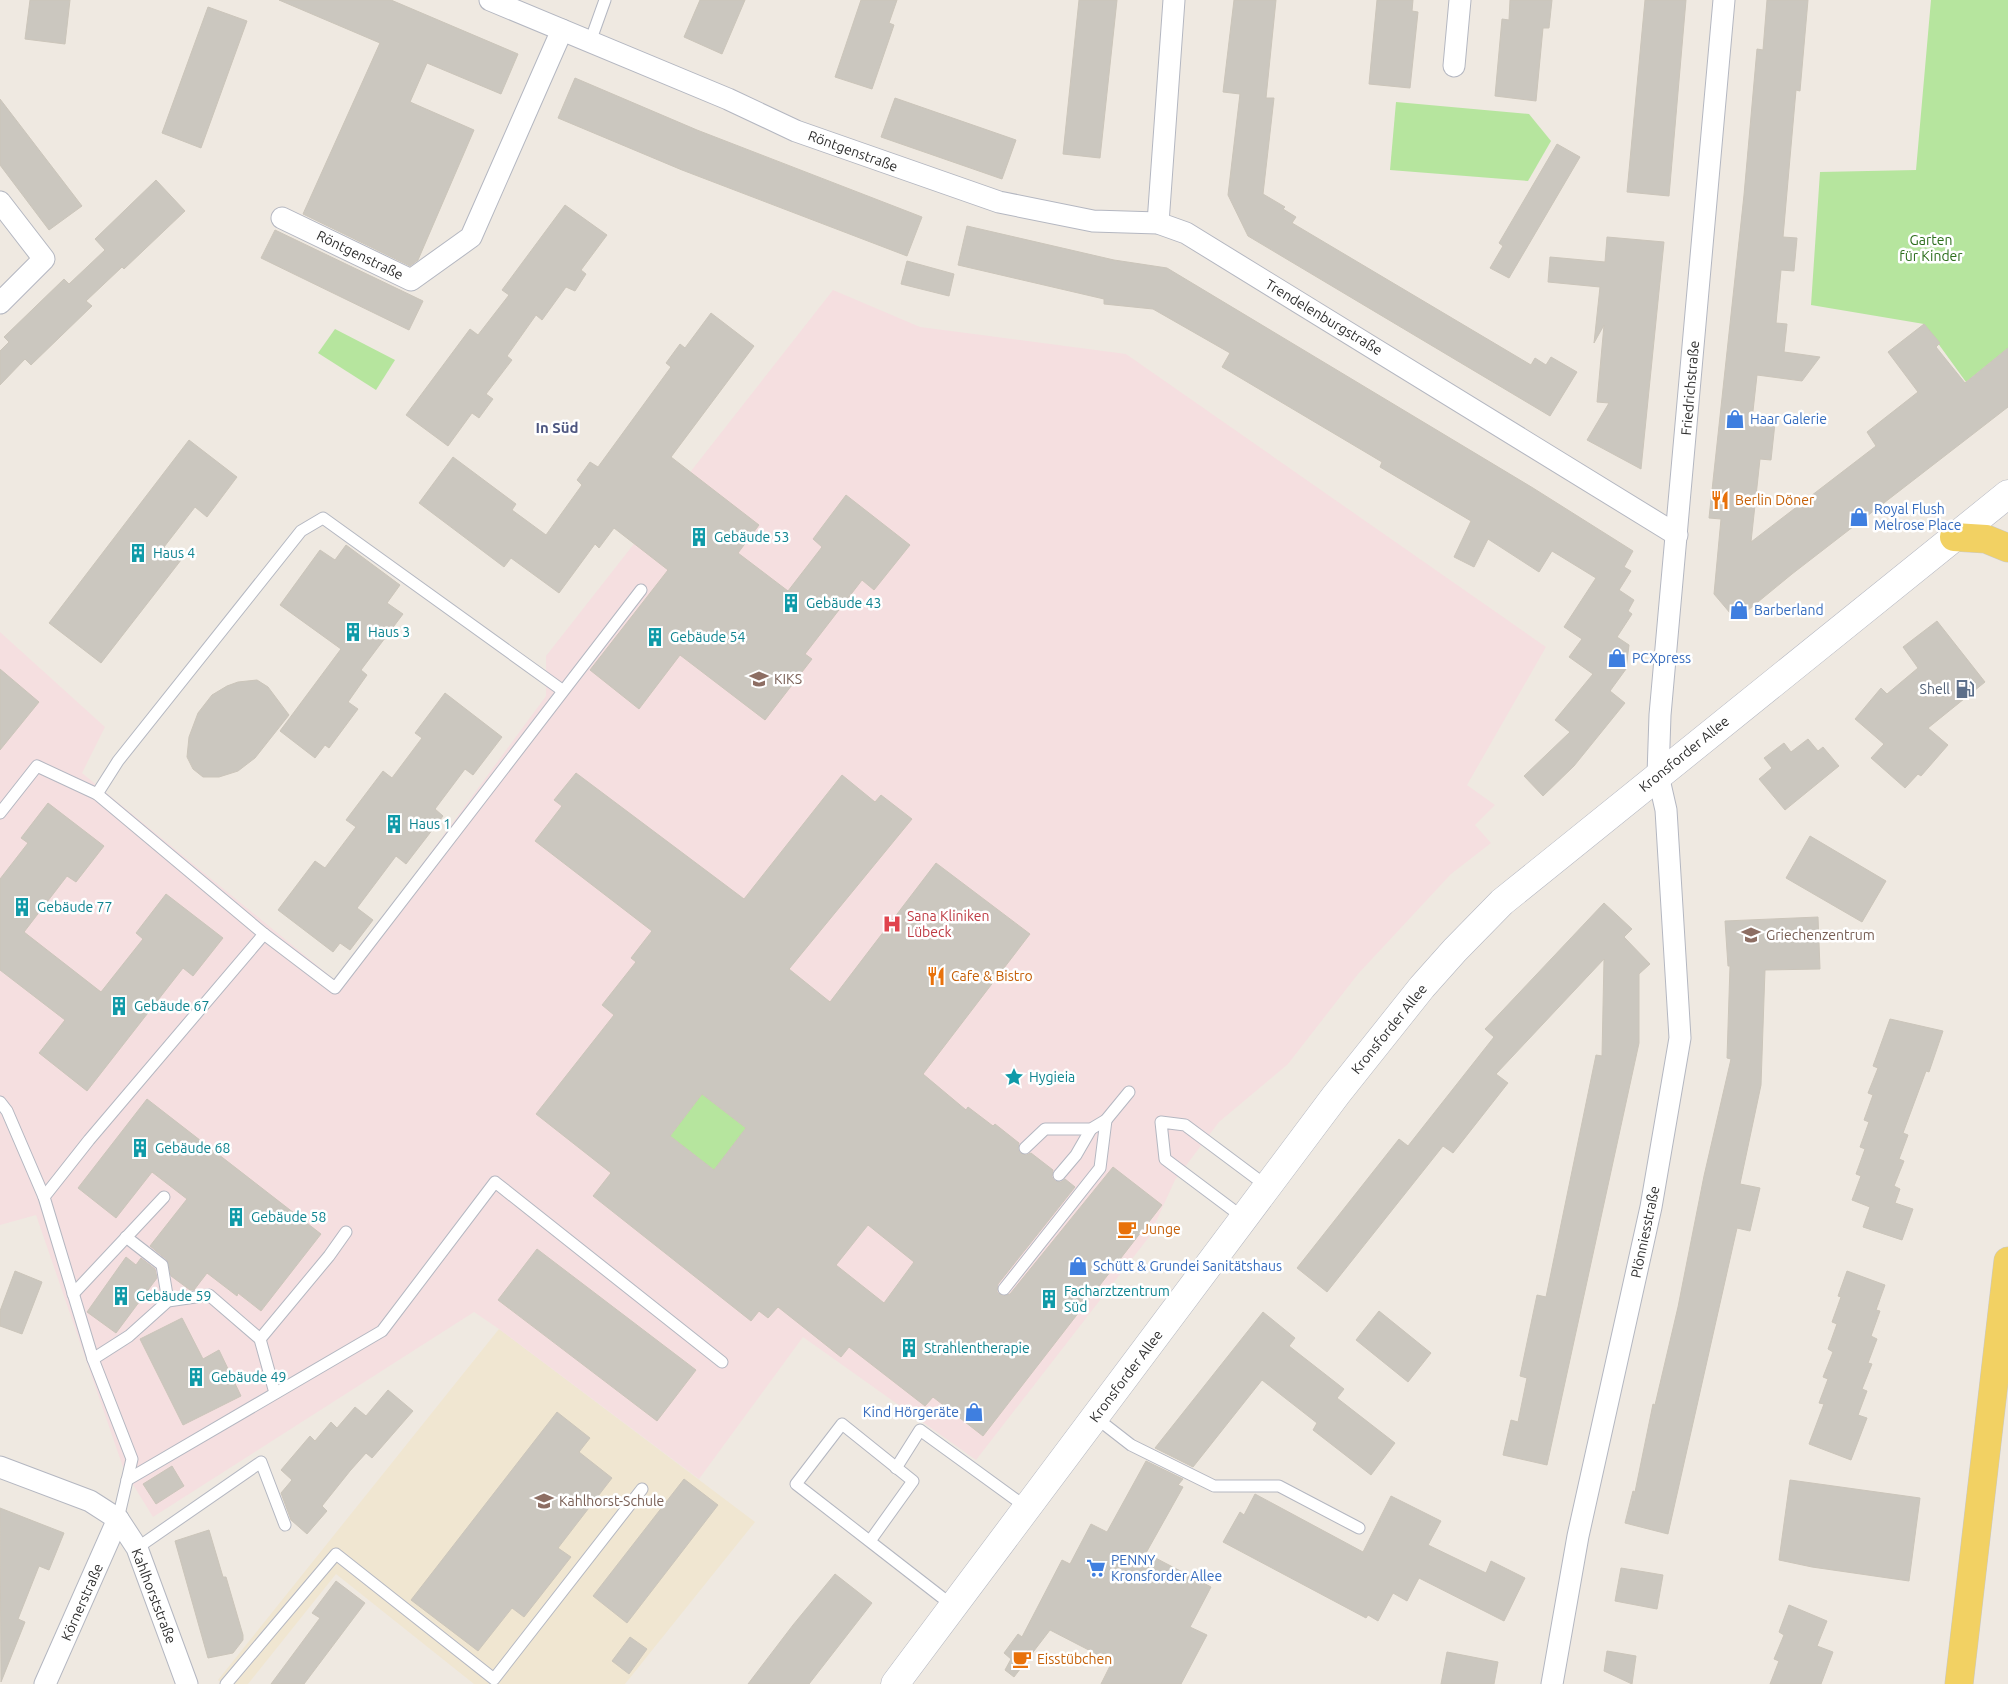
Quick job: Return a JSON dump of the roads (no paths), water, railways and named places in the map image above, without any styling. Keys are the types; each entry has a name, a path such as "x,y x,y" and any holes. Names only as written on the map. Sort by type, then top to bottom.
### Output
{"main road":[{"name":"Kronsforder Allee","path":"895,1684 1026,1507 1380,1040 1455,950 1502,902 2008,494"},
{"path":"1954,537 1986,539 2008,548"},
{"path":"1959,1684 2002,1376 2008,1261"}],"street":[{"name":"Röntgenstraße","path":"490,0 728,99 796,131 999,202 1093,221 1158,223"},
{"path":"1158,223 1174,0"},
{"path":"1454,66 1460,0"},
{"name":"Friedrichstraße","path":"1658,775 1660,715 1724,0"},
{"name":"Röntgenstraße","path":"282,218 411,280 471,237 562,30"},
{"path":"0,202 44,260 0,303"},
{"name":"Trendelenburgstraße","path":"1158,223 1186,233 1677,535"},
{"name":"Plönniesstraße","path":"1552,1684 1578,1536 1651,1208 1680,1038 1666,810 1658,775"},
{"name":"Kahlhorststraße","path":"0,1467 90,1501 118,1519 137,1548 187,1684"},
{"name":"Körnerstraße","path":"45,1684 118,1519"}],"lane":[{"path":"590,42 605,0"},
{"path":"97,794 118,761 301,530 323,518 562,690"},
{"path":"0,813 37,766 97,794 264,934 335,988 562,690 641,590"},
{"path":"44,1197 94,1134 264,934"},
{"path":"1059,1175 1076,1155 1091,1129 1106,1120 1129,1092"},
{"path":"0,1102 6,1111 44,1197 93,1359 132,1459 118,1519"},
{"path":"1004,1289 1100,1168 1106,1120"},
{"path":"1245,1218 1165,1159 1161,1122 1185,1125 1268,1187"},
{"path":"1025,1148 1045,1129 1091,1129"},
{"path":"127,1480 382,1331 495,1182 722,1362"},
{"path":"73,1294 164,1197"},
{"path":"260,1339 329,1256 346,1232"},
{"path":"126,1237 162,1264 168,1301"},
{"path":"93,1359 129,1336 168,1301 210,1296 260,1339 275,1393"},
{"path":"1095,1417 1131,1445 1214,1486 1279,1486 1359,1528"},
{"path":"870,1541 913,1481 842,1424 796,1484 953,1606"},
{"path":"896,1468 920,1430 1026,1507"},
{"path":"137,1548 261,1462 285,1525"},
{"path":"226,1684 336,1554 494,1679 642,1489"}],"place":[{"name":"Haar Galerie","path":"1735,419"},
{"name":"Berlin Döner","path":"1720,500"},
{"name":"Royal Flush Melrose Place","path":"1859,517"},
{"name":"Gebäude 53","path":"699,537"},
{"name":"Haus 4","path":"138,553"},
{"name":"Gebäude 43","path":"791,603"},
{"name":"Barberland","path":"1739,610"},
{"name":"Haus 3","path":"353,632"},
{"name":"Gebäude 54","path":"655,637"},
{"name":"PCXpress","path":"1617,658"},
{"name":"KIKS","path":"759,679"},
{"name":"Shell","path":"1965,689"},
{"name":"Haus 1","path":"394,824"},
{"name":"Gebäude 77","path":"22,907"},
{"name":"Sana Kliniken Lübeck","path":"892,924"},
{"name":"Griechenzentrum","path":"1751,935"},
{"name":"Cafe & Bistro","path":"936,976"},
{"name":"Gebäude 67","path":"119,1006"},
{"name":"Hygieia","path":"1014,1077"},
{"name":"Gebäude 68","path":"140,1148"},
{"name":"Gebäude 58","path":"236,1217"},
{"name":"Junge","path":"1127,1229"},
{"name":"Schütt & Grundei Sanitätshaus","path":"1078,1266"},
{"name":"Gebäude 59","path":"121,1296"},
{"name":"Facharztzentrum Süd","path":"1049,1299"},
{"name":"Strahlentherapie","path":"909,1348"},
{"name":"Gebäude 49","path":"196,1377"},
{"name":"Kind Hörgeräte","path":"974,1412"},
{"name":"Kahlhorst-Schule","path":"544,1501"},
{"name":"PENNY Kronsforder Allee","path":"1096,1568"},
{"name":"Eisstübchen","path":"1022,1659"}],"district":[{"name":"In Süd","path":"557,428"}],"park label":[{"name":"Garten für Kinder","path":"1931,248"}]}
